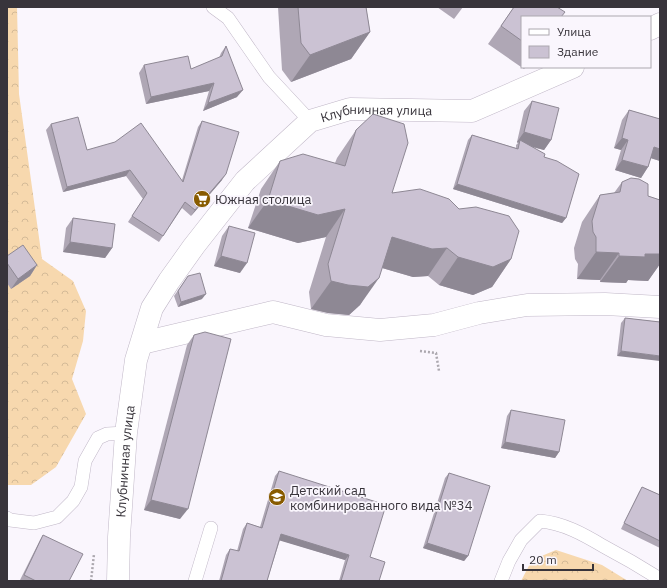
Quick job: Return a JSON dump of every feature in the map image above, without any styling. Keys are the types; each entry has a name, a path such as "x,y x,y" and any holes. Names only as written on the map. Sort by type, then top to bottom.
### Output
{"street":[{"path":"651,28 660,24"},
{"name":"Клубничная улица","path":"118,581 119,537 126,433 136,360 152,308 194,246 245,181 310,121 350,109 472,111 571,68"},
{"path":"142,343 273,312 326,325 380,330 434,325 479,313 527,305 605,304 660,307"}],"lane":[{"path":"213,7 228,18 270,77 310,121"},
{"path":"7,518 10,520 34,523 57,517 73,501 81,487 85,461 98,438 106,434 126,433"},
{"path":"501,581 509,561 521,540 540,521 554,522 577,532 660,579"},
{"path":"195,581 211,528"}],"path":[{"path":"436,353 439,371"},
{"path":"91,581 94,550"}],"green space":[{"path":"7,7 17,7 19,94 42,259 73,281 86,311 83,341 72,379 86,414 56,467 31,485 7,485"},
{"path":"556,550 602,565 628,581 521,581 532,560"}],"building":[{"path":"298,7 366,7 370,32 310,55 301,43"},
{"path":"514,7 557,7 565,12 562,16 521,16 521,40 501,26"},
{"path":"226,46 243,90 208,103 214,83 151,97 144,65 188,56 191,69 222,56"},
{"path":"532,101 559,108 551,140 524,132"},
{"path":"629,110 660,119 660,149 654,147 648,167 622,160 628,140 622,138"},
{"path":"373,114 404,124 408,143 392,193 420,189 449,199 459,209 476,207 509,216 519,231 511,259 493,267 458,257 447,248 432,249 392,237 379,278 368,287 348,285 331,281 328,264 345,209 318,215 268,200 280,161 303,154 345,166 356,130"},
{"path":"78,117 87,150 115,142 141,123 183,182 202,121 239,132 226,174 195,210 185,202 163,236 132,216 147,193 130,170 67,187 51,124"},
{"path":"472,135 518,149 520,140 545,154 544,157 557,161 579,174 566,218 457,184"},
{"path":"631,178 639,179 648,184 648,196 660,200 660,254 645,254 645,257 619,256 619,253 596,252 596,237 593,232 592,221 600,195 620,192 622,182"},
{"path":"73,218 115,224 112,248 70,242"},
{"path":"229,226 255,233 247,263 221,256"},
{"path":"23,245 37,265 18,279 7,263 7,256"},
{"path":"200,273 206,294 181,302 178,291 188,276"},
{"path":"625,318 660,322 660,356 621,351"},
{"path":"205,332 231,339 188,509 151,500 194,335"},
{"path":"511,410 565,420 559,452 505,442"},
{"path":"279,471 386,505 370,557 385,562 379,581 341,581 349,555 281,534 267,581 221,581 230,549 239,551 247,523 262,528"},
{"path":"449,473 490,486 468,556 427,543"},
{"path":"642,487 660,495 660,541 624,523"},
{"path":"43,535 83,554 69,581 36,581 24,575"}],"place":[{"name":"Южная столица","path":"202,199"},
{"name":"Детский сад комбинированного вида №34","path":"277,497"}]}
